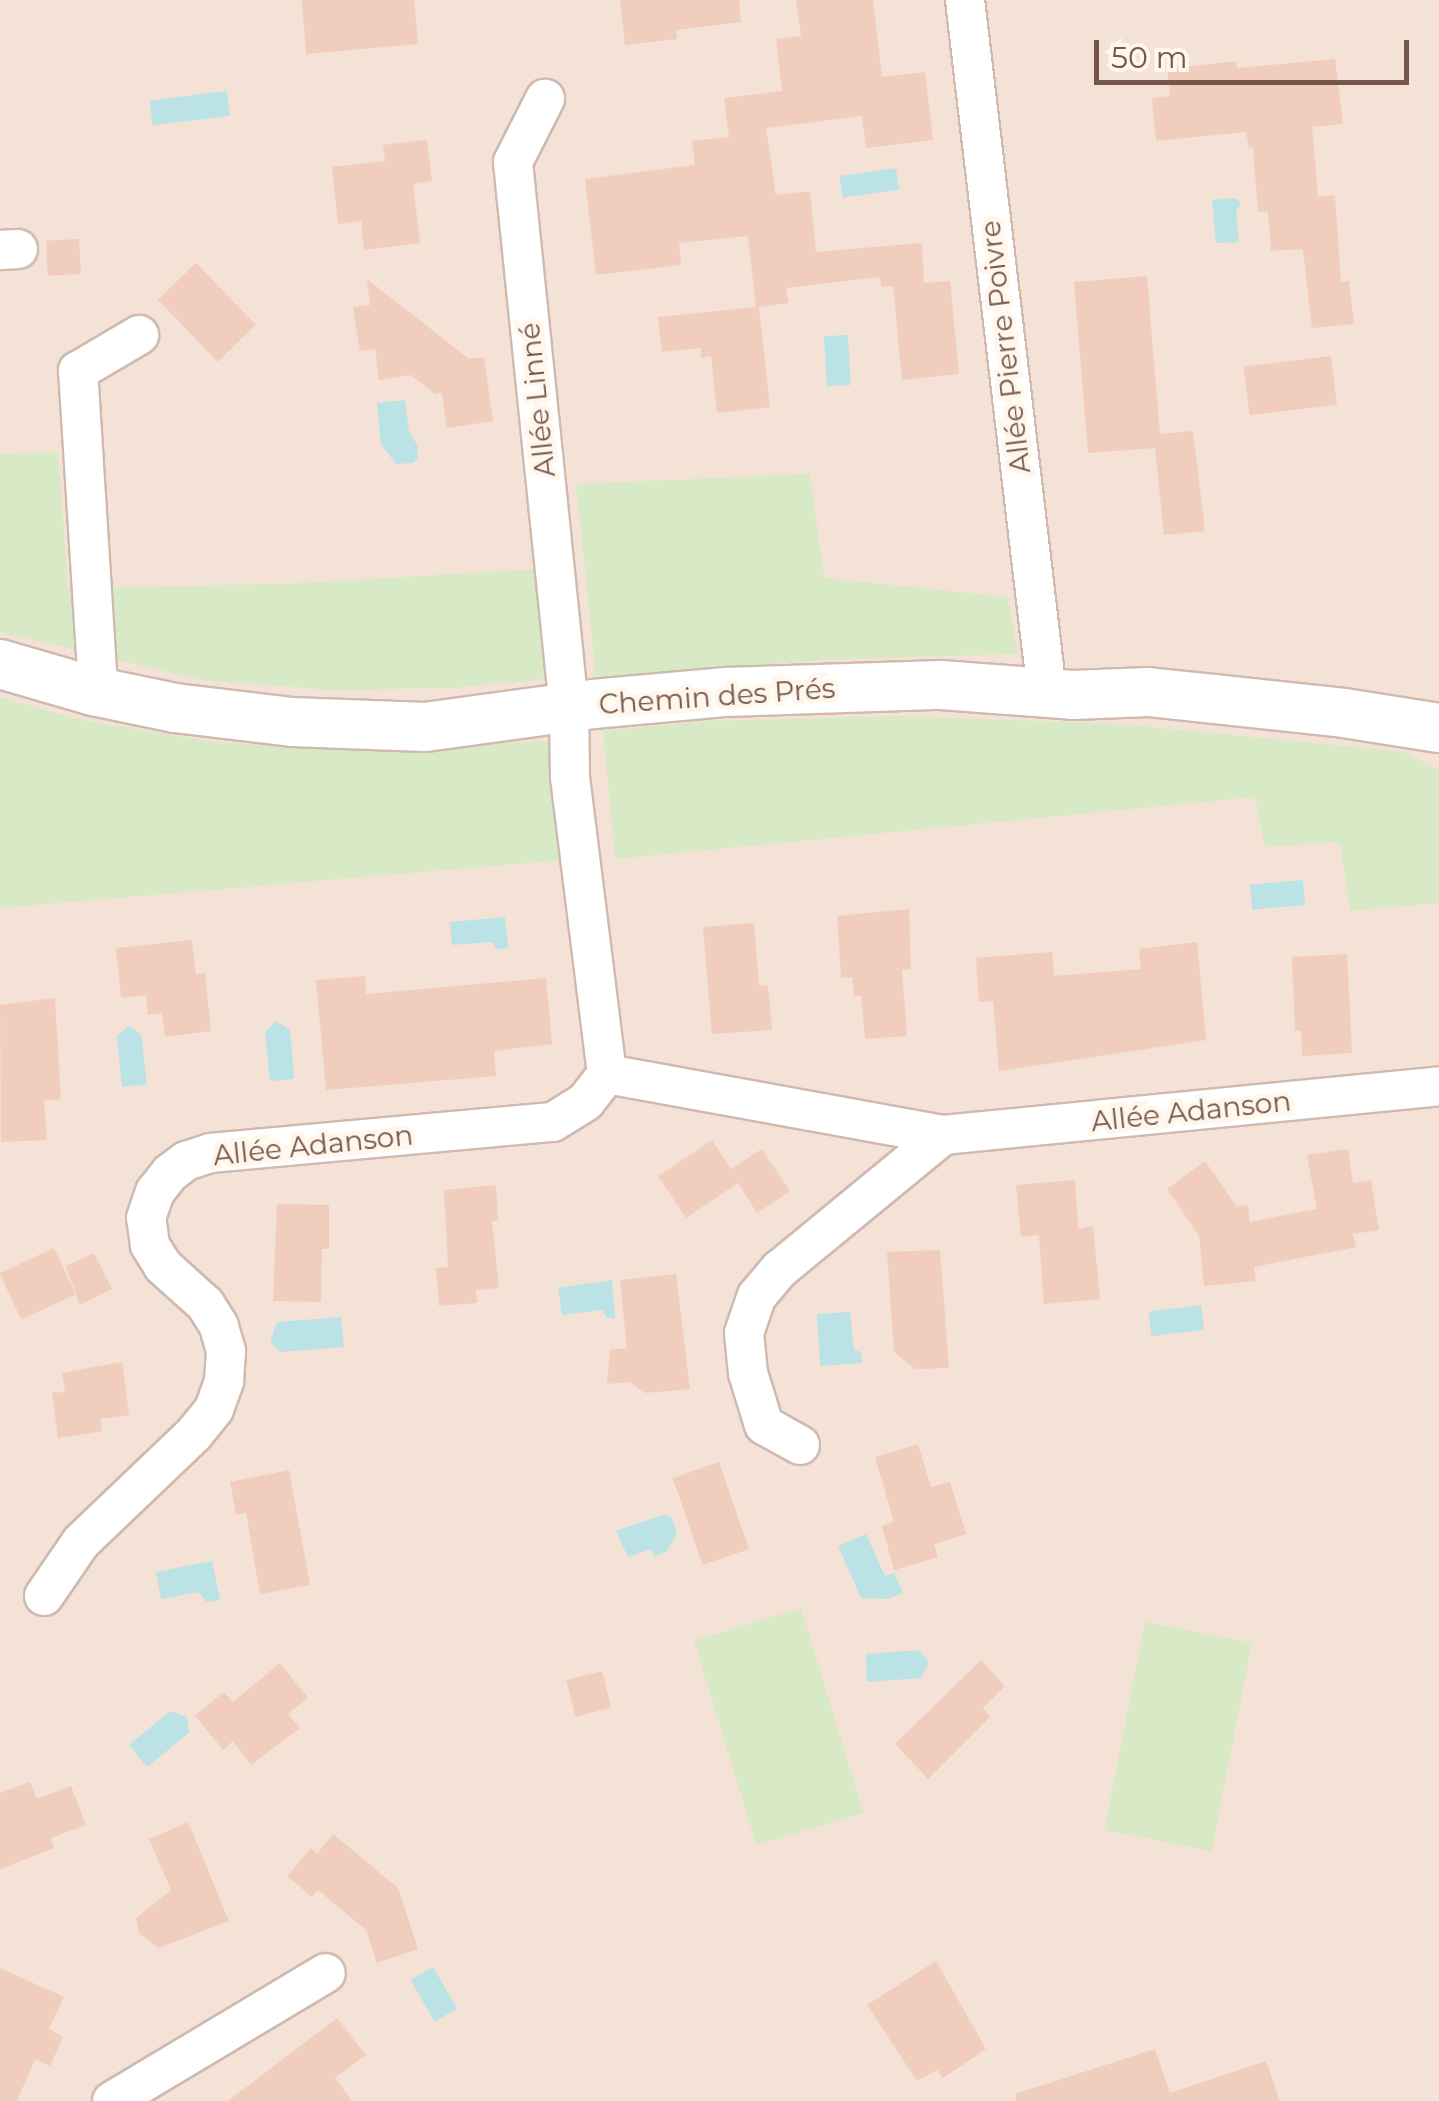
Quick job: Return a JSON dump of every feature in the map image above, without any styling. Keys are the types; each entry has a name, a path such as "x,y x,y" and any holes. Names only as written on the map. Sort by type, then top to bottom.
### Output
{"street":[{"name":"Allée Pierre Poivre","path":"965,0 1048,693"},
{"name":"Allée Linné","path":"545,99 513,162 569,708"},
{"path":"93,691 98,671 78,371 140,335"},
{"name":"Chemin des Prés","path":"0,664 93,691 176,708 292,722 425,727 726,692 941,684 1048,693 1166,693 1344,712 1439,728"},
{"path":"569,708 570,778 608,1074"},
{"name":"Allée Adanson","path":"44,1596 81,1542 194,1434 214,1409 224,1381 226,1351 219,1326 205,1304 163,1266 150,1244 146,1218 155,1192 186,1160 210,1153 553,1122 586,1101 608,1074 944,1135 1439,1086"},
{"path":"800,1445 764,1425 748,1373 744,1333 757,1296 780,1270 944,1135"},
{"path":"112,2101 326,1973"}],"shaded area":[{"path":"0,0 1439,0 1439,2101 0,2101"}],"green space":[{"path":"58,452 68,589 306,583 538,569 547,679 452,688 329,690 202,680 0,632 0,454"},
{"path":"810,474 824,578 1008,597 1018,654 838,659 596,677 576,484"},
{"path":"0,697 77,719 214,742 366,751 548,741 563,860 0,908"},
{"path":"899,716 1120,724 1404,752 1439,770 1439,903 1350,911 1340,842 1265,847 1255,797 615,859 603,731 709,721"},
{"path":"801,1608 864,1813 756,1845 694,1641"},
{"path":"1145,1622 1252,1643 1212,1851 1105,1830"}],"water":[{"path":"227,91 230,116 153,125 150,101"},
{"path":"896,168 899,190 843,198 840,176"},
{"path":"1235,198 1241,202 1236,212 1239,242 1216,243 1212,200"},
{"path":"848,335 851,385 827,386 824,336"},
{"path":"405,400 409,432 418,446 417,459 396,464 381,444 377,403"},
{"path":"1303,880 1305,905 1252,910 1250,885"},
{"path":"505,917 508,948 497,949 492,942 452,945 450,922"},
{"path":"276,1021 290,1030 294,1079 270,1081 265,1032"},
{"path":"129,1026 141,1034 147,1084 122,1087 117,1036"},
{"path":"612,1280 615,1318 607,1318 602,1310 562,1315 558,1288"},
{"path":"1201,1305 1204,1330 1151,1336 1148,1311"},
{"path":"850,1312 854,1350 861,1352 862,1363 820,1366 817,1314"},
{"path":"341,1317 344,1347 280,1352 270,1342 277,1322"},
{"path":"665,1514 672,1518 677,1534 666,1552 654,1556 651,1549 628,1557 616,1531"},
{"path":"866,1534 885,1576 894,1573 903,1593 888,1599 861,1598 838,1546"},
{"path":"212,1561 220,1600 207,1602 198,1592 161,1599 156,1572"},
{"path":"919,1650 929,1662 921,1678 867,1682 866,1654"},
{"path":"170,1711 187,1717 189,1733 147,1767 129,1745"},
{"path":"433,1967 457,2009 434,2022 410,1980"}],"building":[{"path":"302,0 414,0 418,44 306,54"},
{"path":"620,0 739,0 741,22 676,30 677,39 625,45"},
{"path":"796,0 873,0 882,77 925,72 933,140 866,148 862,116 766,128 776,195 810,191 816,252 922,243 924,283 950,281 959,374 902,380 893,286 881,287 880,277 786,288 789,303 759,307 770,407 717,413 711,356 701,358 701,348 662,352 658,317 756,307 748,236 679,243 681,265 596,275 585,179 695,165 692,141 729,137 724,98 782,91 776,39 801,36"},
{"path":"1335,59 1343,124 1312,127 1318,197 1335,195 1341,282 1349,281 1354,324 1312,328 1303,249 1271,251 1268,211 1258,212 1253,147 1249,148 1246,132 1156,141 1152,98 1170,96 1167,69 1236,61 1237,68"},
{"path":"427,140 432,181 413,184 420,243 364,250 361,221 338,224 332,167 385,161 383,145"},
{"path":"79,239 81,274 48,276 46,241"},
{"path":"196,263 256,325 218,362 158,300"},
{"path":"1147,276 1160,434 1193,431 1205,531 1164,535 1155,448 1088,453 1074,282"},
{"path":"367,279 469,359 484,357 493,421 447,428 442,393 435,394 411,375 379,380 375,349 360,351 353,307 370,305"},
{"path":"1331,356 1337,405 1250,415 1244,367"},
{"path":"909,909 911,969 902,970 907,1036 865,1039 861,996 854,996 852,977 841,978 837,916"},
{"path":"754,923 759,986 768,985 772,1030 712,1034 703,927"},
{"path":"192,940 196,974 205,973 211,1031 165,1037 162,1013 148,1015 146,995 121,998 116,948"},
{"path":"1197,942 1206,1040 999,1071 993,1001 979,1002 976,958 1052,952 1054,976 1141,969 1139,949"},
{"path":"1347,954 1352,1053 1302,1056 1301,1030 1295,1031 1292,957"},
{"path":"365,976 366,994 546,978 552,1044 494,1051 496,1076 326,1090 316,980"},
{"path":"55,998 61,1099 44,1101 47,1140 1,1142 0,1005"},
{"path":"712,1140 731,1169 762,1149 790,1191 757,1213 738,1183 686,1218 658,1176"},
{"path":"1348,1149 1353,1183 1371,1180 1379,1230 1353,1234 1356,1247 1254,1267 1256,1281 1204,1286 1199,1236 1167,1189 1205,1161 1237,1207 1248,1205 1250,1222 1317,1209 1307,1155"},
{"path":"1075,1180 1078,1229 1093,1226 1100,1299 1044,1304 1039,1235 1021,1237 1016,1185"},
{"path":"496,1185 498,1221 492,1221 499,1288 476,1290 477,1303 439,1306 436,1268 448,1267 444,1190"},
{"path":"277,1204 329,1205 329,1249 322,1249 321,1302 273,1301"},
{"path":"54,1248 76,1294 21,1320 0,1273"},
{"path":"940,1250 949,1368 915,1369 894,1352 887,1252"},
{"path":"94,1253 112,1289 80,1305 66,1266"},
{"path":"676,1274 690,1389 645,1393 629,1382 607,1384 610,1350 627,1348 620,1280"},
{"path":"122,1362 129,1415 100,1419 102,1431 58,1438 52,1393 65,1392 62,1373"},
{"path":"918,1444 931,1487 950,1482 966,1534 934,1544 938,1557 894,1570 882,1526 894,1522 875,1457"},
{"path":"719,1462 749,1549 703,1565 673,1478"},
{"path":"289,1470 310,1585 260,1594 246,1513 236,1515 230,1482"},
{"path":"981,1660 1005,1686 983,1708 990,1717 928,1779 895,1744"},
{"path":"280,1663 308,1698 288,1714 300,1728 251,1765 233,1741 223,1750 195,1715 224,1692 233,1702"},
{"path":"602,1671 611,1708 575,1717 566,1680"},
{"path":"30,1782 37,1799 71,1786 86,1825 51,1838 54,1848 0,1869 0,1793"},
{"path":"188,1822 229,1921 158,1948 139,1933 136,1918 171,1890 149,1839"},
{"path":"333,1834 398,1888 418,1949 377,1963 366,1930 318,1890 312,1897 287,1876 311,1848 317,1854"},
{"path":"936,1961 986,2049 943,2078 937,2070 917,2081 867,2005"},
{"path":"0,1968 64,1997 49,2029 63,2037 50,2066 35,2059 17,2101 0,2101"},
{"path":"337,2018 366,2055 335,2078 352,2101 228,2101"},
{"path":"1155,2049 1170,2093 1266,2061 1280,2101 1016,2101 1015,2094"}]}
